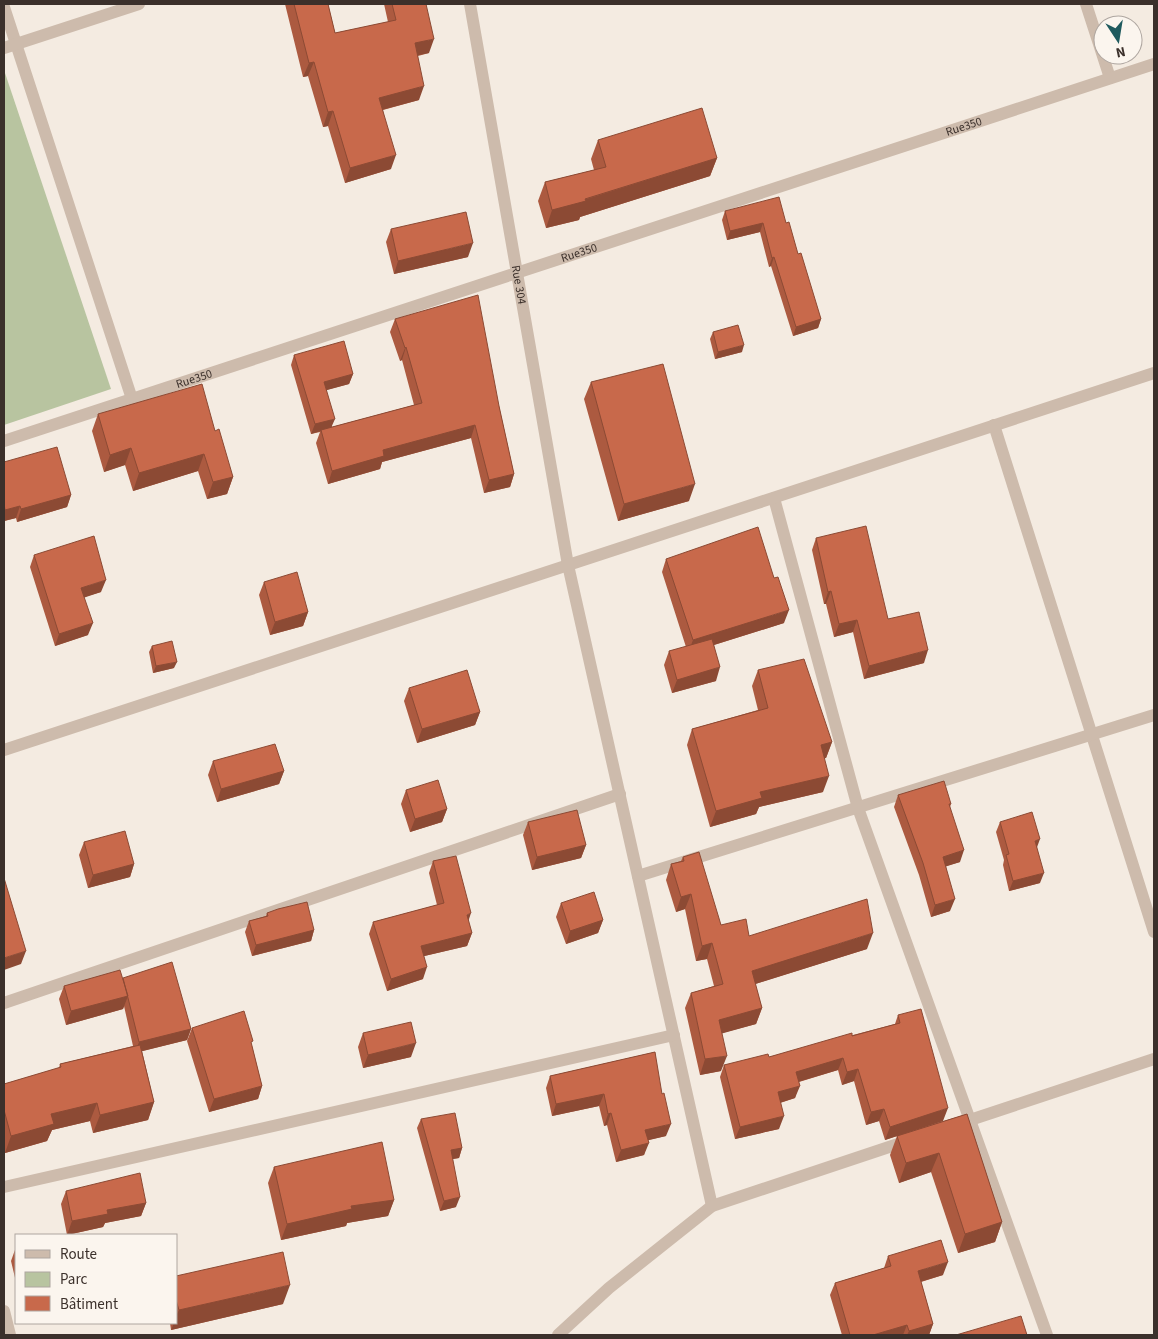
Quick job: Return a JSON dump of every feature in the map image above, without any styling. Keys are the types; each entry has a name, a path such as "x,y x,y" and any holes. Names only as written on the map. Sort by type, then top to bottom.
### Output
{"street":[{"path":"10,46 139,4"},
{"name":"Rue 304","path":"470,4 568,565 712,1206"},
{"path":"1086,4 1110,78"},
{"path":"4,7 10,46 132,398"},
{"name":"Rue350","path":"4,440 1154,64"},
{"path":"4,750 1154,373"},
{"path":"994,425 1154,932"},
{"path":"774,498 858,808 1047,1335"},
{"path":"638,876 1154,715"},
{"path":"4,1003 620,794"},
{"path":"4,1187 674,1035"},
{"path":"952,1126 1154,1059"},
{"path":"558,1335 608,1288 712,1206 924,1135"},
{"path":"4,1311 10,1335"}],"green space":[{"path":"4,70 111,389 4,425"}],"building":[{"path":"294,4 328,4 335,33 396,20 392,4 426,4 434,39 415,43 424,86 379,98 396,155 350,168 333,111 328,112 314,62 309,63"},
{"path":"702,108 717,158 585,199 586,201 552,210 545,182 606,167 598,140"},
{"path":"779,197 786,223 789,222 798,254 801,253 821,319 796,327 774,257 772,258 763,223 730,231 725,211"},
{"path":"466,212 473,243 398,261 391,229"},
{"path":"478,295 514,474 489,480 475,425 383,450 384,456 332,471 321,430 422,403 406,347 395,319"},
{"path":"738,325 744,345 718,352 713,332"},
{"path":"344,341 353,374 324,382 335,419 315,424 294,355"},
{"path":"663,364 695,484 624,504 591,382"},
{"path":"202,384 215,431 219,429 233,477 213,482 204,454 139,473 131,448 110,455 98,414"},
{"path":"57,447 71,495 21,509 20,506 5,510 4,462"},
{"path":"866,526 888,619 919,612 928,650 869,666 857,620 839,624 831,591 828,592 816,538"},
{"path":"758,527 774,578 778,577 789,610 693,640 666,559"},
{"path":"94,536 106,580 81,588 93,623 59,634 34,555"},
{"path":"297,572 308,612 275,622 264,582"},
{"path":"712,639 720,667 677,680 669,651"},
{"path":"172,641 177,662 156,666 152,646"},
{"path":"804,659 832,742 821,745 829,776 760,792 762,798 716,811 692,729 768,708 758,670"},
{"path":"467,670 480,712 422,729 409,688"},
{"path":"275,744 284,771 221,789 213,761"},
{"path":"438,780 447,809 415,819 406,790"},
{"path":"944,781 951,804 949,804 964,850 943,857 955,899 935,905 923,863 898,795"},
{"path":"577,810 586,845 537,857 528,822"},
{"path":"1032,812 1040,839 1035,841 1044,873 1013,881 1006,855 1009,854 1000,822"},
{"path":"125,831 134,864 93,875 84,842"},
{"path":"699,852 721,925 746,919 749,936 867,899 873,933 752,971 762,1008 719,1020 727,1056 705,1059 691,993 723,984 712,943 702,946 691,894 681,897 671,864 684,861 683,857"},
{"path":"456,856 471,913 467,915 472,933 421,946 427,967 391,979 373,922 444,903 433,861"},
{"path":"4,878 26,951 4,958"},
{"path":"594,892 603,920 570,931 561,903"},
{"path":"307,902 314,930 256,945 249,921 268,916 267,913 278,909"},
{"path":"172,962 191,1029 139,1042 123,978"},
{"path":"120,970 128,996 71,1011 64,986"},
{"path":"921,1009 948,1108 890,1127 884,1109 871,1112 858,1069 847,1072 843,1058 796,1072 800,1086 778,1092 784,1116 740,1127 724,1065 768,1054 769,1057 852,1033 852,1036 900,1023 898,1015"},
{"path":"244,1011 253,1041 251,1042 262,1086 214,1099 192,1028"},
{"path":"411,1022 416,1043 368,1055 363,1033"},
{"path":"140,1045 154,1102 100,1115 97,1103 51,1114 54,1124 11,1136 4,1110 4,1084 61,1067 60,1064"},
{"path":"655,1052 662,1094 664,1093 671,1124 645,1130 649,1143 621,1150 611,1113 608,1114 604,1094 556,1104 550,1076"},
{"path":"455,1113 462,1148 451,1150 460,1197 444,1201 421,1119"},
{"path":"967,1114 1002,1222 965,1234 939,1153 906,1163 897,1136"},
{"path":"382,1142 394,1200 351,1206 352,1209 287,1224 274,1167"},
{"path":"140,1173 146,1203 107,1210 108,1214 72,1221 66,1191"},
{"path":"941,1240 948,1262 918,1271 933,1324 909,1331 907,1325 873,1335 850,1335 835,1283 891,1266 888,1256"},
{"path":"283,1252 290,1285 179,1310 178,1276"},
{"path":"1021,1316 1027,1335 956,1335"}]}
